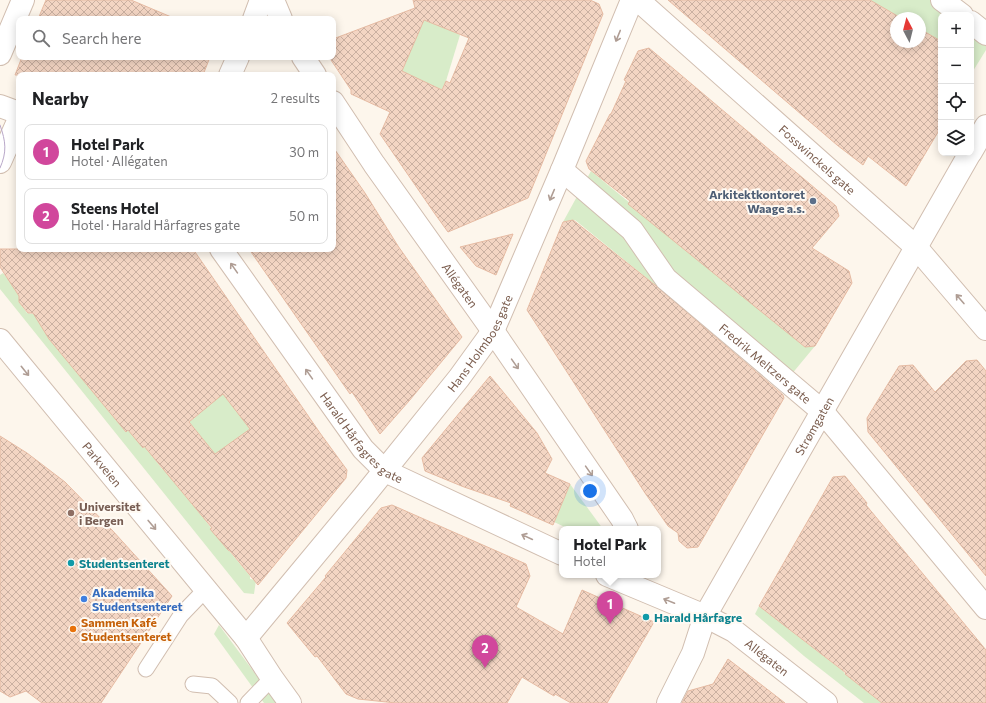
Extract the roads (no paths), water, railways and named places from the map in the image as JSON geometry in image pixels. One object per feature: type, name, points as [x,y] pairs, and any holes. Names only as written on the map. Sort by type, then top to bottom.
[{"type":"street","points":[[16,16],[23,0]]},
{"type":"street","points":[[255,16],[261,0]]},
{"type":"street","points":[[273,0],[280,16]]},
{"type":"street","name":"Hans Holmboes gate","points":[[246,638],[385,470],[459,378],[493,331],[562,170],[632,0]]},
{"type":"street","name":"Fosswinckels gate","points":[[638,0],[916,247],[986,328]]},
{"type":"street","points":[[942,0],[958,12]]},
{"type":"street","points":[[0,54],[16,16]]},
{"type":"street","points":[[974,24],[986,34]]},
{"type":"street","points":[[231,72],[237,60]]},
{"type":"street","points":[[305,60],[313,72]]},
{"type":"street","points":[[0,106],[16,112]]},
{"type":"street","name":"Allégaten","points":[[336,107],[374,164],[493,331],[626,526]]},
{"type":"street","points":[[0,162],[16,126]]},
{"type":"street","name":"Strømgaten","points":[[974,147],[986,126]]},
{"type":"street","name":"Strømgaten","points":[[668,703],[693,653],[705,616],[969,156]]},
{"type":"street","name":"Fredrik Meltzers gate","points":[[562,170],[632,230],[666,278],[822,411],[986,608]]},
{"type":"street","name":"Harald Hårfagres gate","points":[[223,252],[363,449],[385,470],[559,553]]},
{"type":"street","name":"Parkveien","points":[[0,340],[246,638],[290,703]]},
{"type":"street","points":[[628,580],[705,616]]},
{"type":"street","name":"Allégaten","points":[[705,616],[734,631],[826,703]]},
{"type":"lane","points":[[146,670],[181,615],[206,589]]},
{"type":"lane","points":[[248,703],[272,678]]},
{"type":"lane","points":[[193,684],[212,686],[230,703]]},
{"type":"tram line","points":[[0,125],[4,137],[5,147],[4,157],[0,168]]},
{"type":"place","name":"Arkitektkontoret Waage a.s.","points":[[813,201]]},
{"type":"place","name":"Universitet i Bergen","points":[[71,513]]},
{"type":"place","name":"Studentsenteret","points":[[71,563]]},
{"type":"place","name":"Akademika Studentsenteret","points":[[84,599]]},
{"type":"place","name":"Harald Hårfagre","points":[[646,617]]},
{"type":"place","name":"Hotel Park","points":[[610,624]]},
{"type":"place","name":"Sammen Kafé Studentsenteret","points":[[73,629]]},
{"type":"place","name":"Steens Hotel","points":[[485,668]]}]
